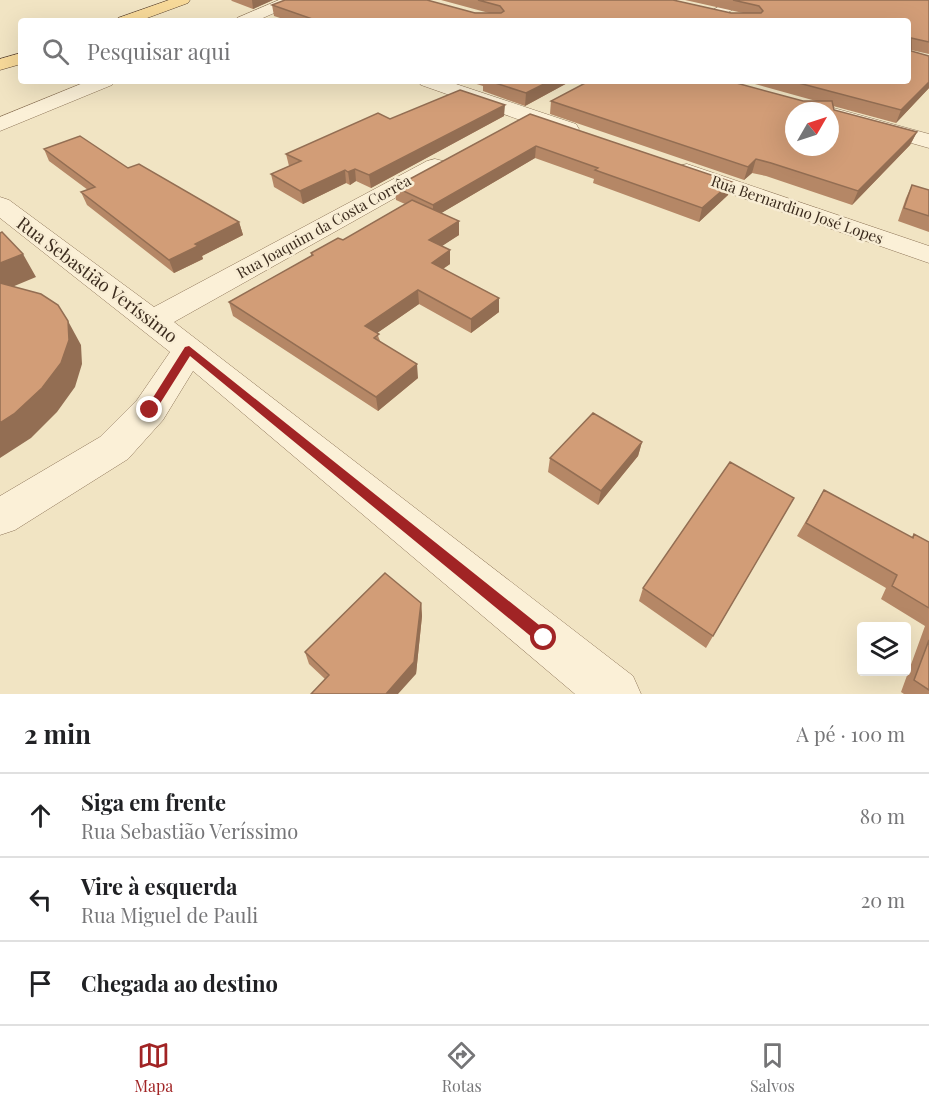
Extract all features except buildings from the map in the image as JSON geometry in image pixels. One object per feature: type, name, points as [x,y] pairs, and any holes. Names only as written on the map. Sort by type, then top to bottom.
[{"type":"main road","points":[[132,18],[183,0]]},
{"type":"main road","points":[[0,65],[18,59]]},
{"type":"street","points":[[252,18],[292,0]]},
{"type":"street","points":[[716,14],[741,0]]},
{"type":"street","points":[[699,15],[716,14],[739,18]]},
{"type":"street","points":[[0,125],[98,84]]},
{"type":"street","points":[[437,84],[594,139]]},
{"type":"street","points":[[496,132],[558,98]]},
{"type":"street","points":[[839,116],[929,141]]},
{"type":"street","name":"Rua Joaquim da Costa Corrêa","points":[[152,321],[454,155]]},
{"type":"street","name":"Rua Bernardino José Lopes","points":[[661,162],[929,255]]},
{"type":"street","name":"Rua Sebastião Veríssimo","points":[[0,205],[189,350],[615,694]]},
{"type":"street","points":[[0,517],[114,448],[150,410],[189,350]]},
{"type":"route","points":[[150,410],[189,350],[544,638]]}]
